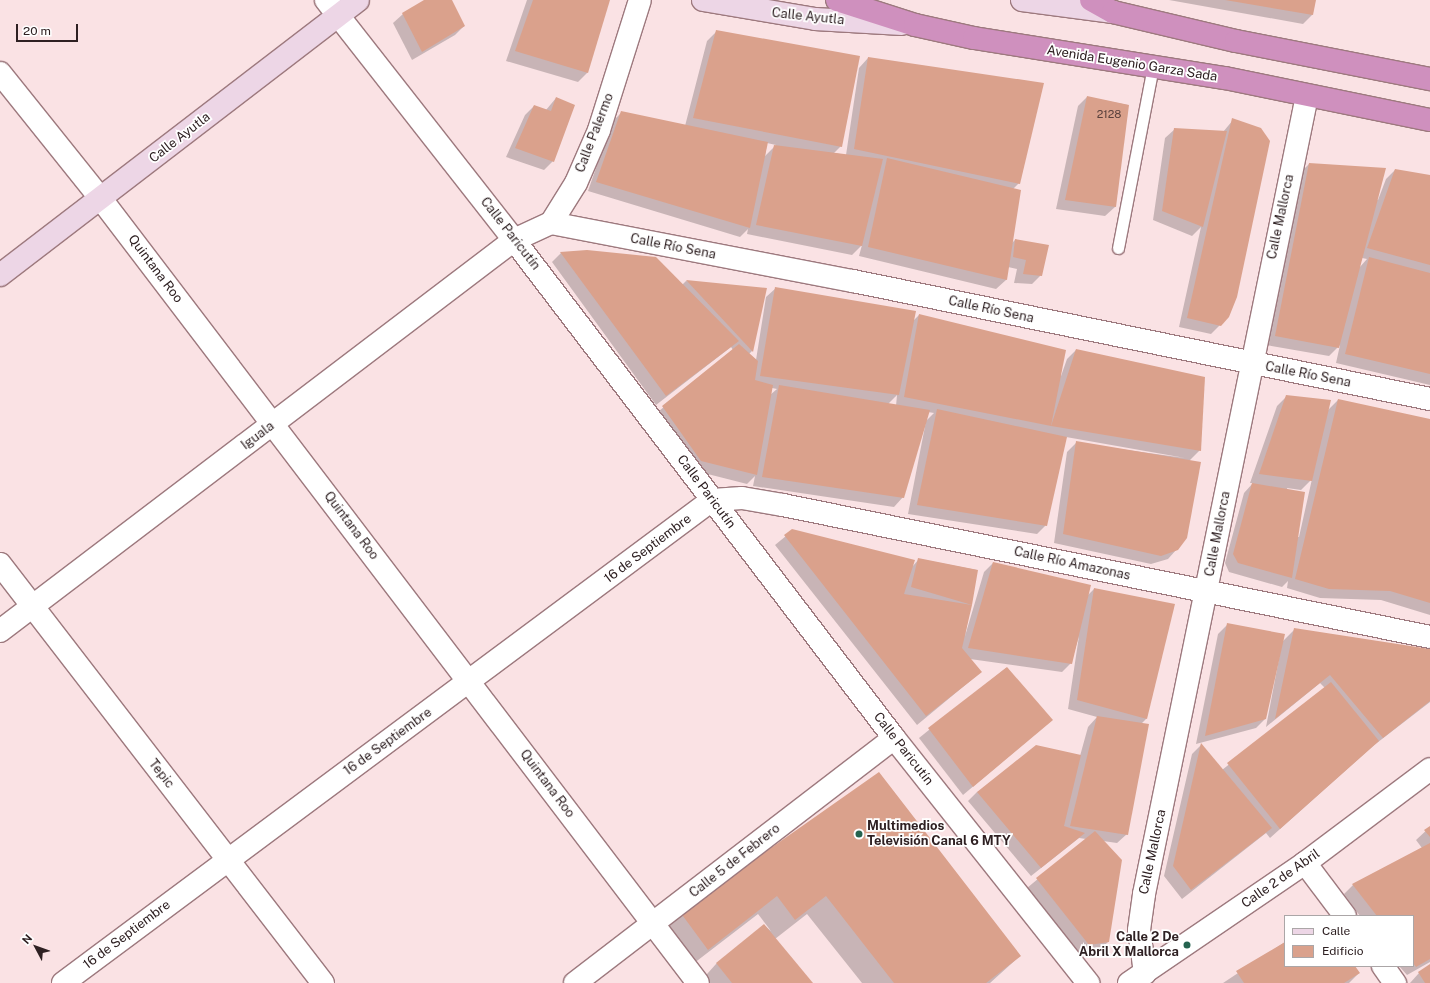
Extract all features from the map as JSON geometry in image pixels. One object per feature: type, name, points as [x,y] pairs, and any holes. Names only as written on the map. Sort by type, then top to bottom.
[{"type":"highway","name":"Avenida Eugenio Garza Sada","points":[[836,0],[915,25],[1040,50],[1225,78],[1430,120]]},
{"type":"highway","points":[[1091,0],[1113,12],[1236,41],[1430,79]]},
{"type":"main road","name":"Calle Ayutla","points":[[0,274],[101,199],[331,8],[358,0]]},
{"type":"main road","name":"Calle Ayutla","points":[[703,0],[815,19],[915,25]]},
{"type":"main road","points":[[1022,0],[1113,12]]},
{"type":"street","name":"Calle Palermo","points":[[551,223],[576,183],[599,130],[640,0]]},
{"type":"street","name":"Calle Paricutín","points":[[331,8],[514,240],[894,738],[1088,983]]},
{"type":"street","name":"Quintana Roo","points":[[0,73],[101,199],[274,424],[698,983]]},
{"type":"street","name":"Calle Mallorca","points":[[1140,980],[1140,913],[1307,96]]},
{"type":"street","points":[[514,240],[551,223]]},
{"type":"street","name":"Calle Río Sena","points":[[551,223],[853,281],[1251,364],[1430,399]]},
{"type":"street","name":"Iguala","points":[[0,630],[274,424],[514,240]]},
{"type":"street","name":"Calle Río Amazonas","points":[[712,500],[742,498],[783,505],[1430,637]]},
{"type":"street","name":"16 de Septiembre","points":[[63,983],[470,682],[712,500]]},
{"type":"street","name":"Tepic","points":[[0,564],[323,983]]},
{"type":"street","name":"Calle 5 de Febrero","points":[[575,983],[894,738]]},
{"type":"street","name":"Calle 2 de Abril","points":[[1140,980],[1305,863],[1430,769]]},
{"type":"street","points":[[1305,863],[1344,915]]},
{"type":"street","points":[[1384,967],[1396,983]]},
{"type":"lane","points":[[1118,248],[1153,66]]},
{"type":"building","points":[[424,0],[452,0],[465,26],[422,52],[402,13]]},
{"type":"building","points":[[533,0],[610,0],[588,73],[515,51]]},
{"type":"building","points":[[1225,0],[1316,0],[1313,15]]},
{"type":"building","points":[[716,30],[860,56],[842,147],[693,118]]},
{"type":"building","points":[[868,57],[1044,83],[1020,184],[854,149]]},
{"type":"building","points":[[1087,96],[1129,105],[1116,207],[1065,200]]},
{"type":"building","points":[[556,97],[575,105],[554,162],[515,148],[534,105],[551,111]]},
{"type":"building","points":[[621,111],[768,142],[750,228],[596,182]]},
{"type":"building","points":[[1232,118],[1261,128],[1270,141],[1237,297],[1229,317],[1221,326],[1187,318]]},
{"type":"building","points":[[1174,128],[1227,131],[1203,227],[1162,211]]},
{"type":"building","points":[[774,145],[883,159],[862,246],[756,225]]},
{"type":"building","points":[[887,158],[1021,190],[1007,280],[868,247]]},
{"type":"building","points":[[1309,163],[1386,168],[1339,348],[1275,336]]},
{"type":"building","points":[[1395,169],[1430,175],[1430,265],[1367,248]]},
{"type":"building","points":[[1015,239],[1049,245],[1042,276],[1023,274],[1026,260],[1013,257]]},
{"type":"building","points":[[587,250],[656,257],[739,341],[666,396],[560,252]]},
{"type":"building","points":[[1369,257],[1430,273],[1430,374],[1345,354]]},
{"type":"building","points":[[686,280],[767,288],[753,352]]},
{"type":"building","points":[[775,287],[916,311],[899,395],[760,376]]},
{"type":"building","points":[[919,314],[1066,350],[1051,426],[904,397]]},
{"type":"building","points":[[739,344],[758,361],[755,380],[773,385],[757,475],[701,461],[662,406]]},
{"type":"building","points":[[1076,349],[1205,377],[1201,451],[1051,426]]},
{"type":"building","points":[[779,385],[930,410],[904,498],[762,477]]},
{"type":"building","points":[[1286,395],[1331,400],[1312,481],[1259,474]]},
{"type":"building","points":[[1338,399],[1430,419],[1430,603],[1390,591],[1329,589],[1295,579]]},
{"type":"building","points":[[937,409],[1067,437],[1047,526],[917,505]]},
{"type":"building","points":[[1076,441],[1201,462],[1187,538],[1178,550],[1161,556],[1063,534]]},
{"type":"building","points":[[1252,483],[1305,492],[1292,578],[1238,563],[1233,554]]},
{"type":"building","points":[[792,529],[915,560],[904,594],[972,605],[962,648],[982,672],[926,716],[784,535]]},
{"type":"building","points":[[918,558],[978,570],[972,605],[911,587]]},
{"type":"building","points":[[993,562],[1091,585],[1072,664],[968,648]]},
{"type":"building","points":[[1094,588],[1175,604],[1147,719],[1077,700]]},
{"type":"building","points":[[1227,623],[1285,634],[1266,719],[1205,736]]},
{"type":"building","points":[[1294,628],[1430,649],[1430,701],[1383,738],[1330,675],[1275,719]]},
{"type":"building","points":[[1007,667],[1053,720],[973,787],[928,728]]},
{"type":"building","points":[[1331,682],[1379,741],[1280,829],[1227,763]]},
{"type":"building","points":[[1097,716],[1149,724],[1128,835],[1070,826]]},
{"type":"building","points":[[1201,743],[1272,828],[1191,890],[1173,866]]},
{"type":"building","points":[[1036,745],[1081,755],[1064,826],[1085,833],[1041,868],[977,792]]},
{"type":"building","name":"Multimedios Televisión Canal 6 MTY","points":[[879,772],[1021,956],[986,983],[894,983],[826,896],[795,920],[777,896],[708,950],[680,912]]},
{"type":"building","points":[[1430,826],[1430,837],[1424,830]]},
{"type":"building","points":[[1095,831],[1122,860],[1109,942],[1089,945],[1036,878]]},
{"type":"building","points":[[1430,843],[1430,959],[1416,967],[1414,964],[1414,915],[1376,915],[1352,884]]},
{"type":"building","points":[[764,924],[813,983],[732,983],[716,963]]},
{"type":"building","points":[[1284,943],[1284,967],[1356,967],[1360,973],[1344,983],[1244,983],[1236,971]]},
{"type":"building","points":[[1430,964],[1430,983],[1425,983],[1418,972]]},
{"type":"place","name":"Multimedios Televisión Canal 6 MTY","points":[[859,834]]},
{"type":"place","name":"Calle 2 De Abril X Mallorca","points":[[1187,945]]}]
